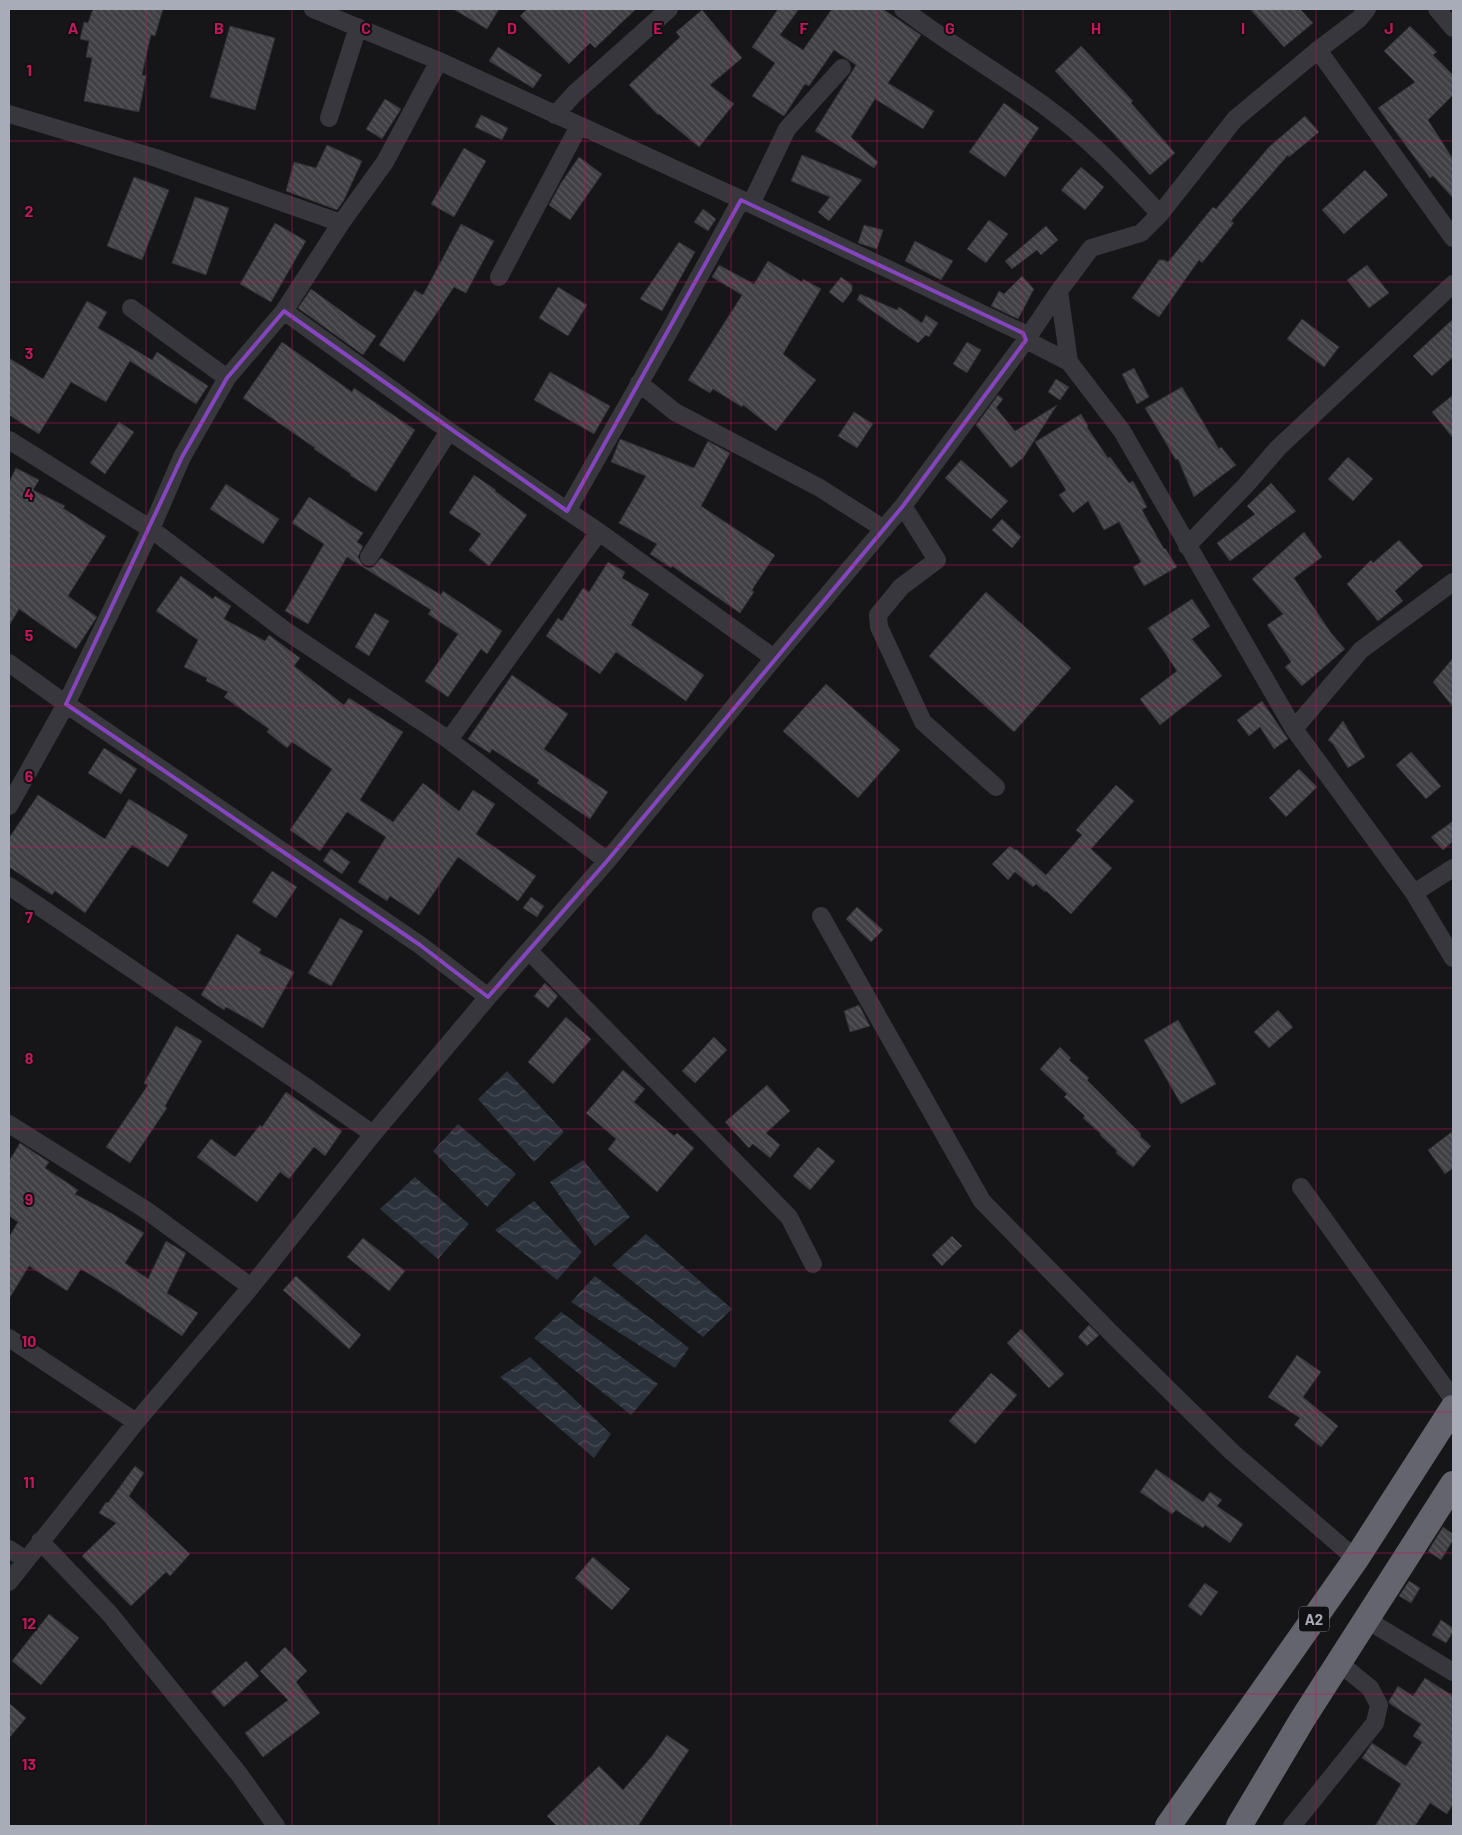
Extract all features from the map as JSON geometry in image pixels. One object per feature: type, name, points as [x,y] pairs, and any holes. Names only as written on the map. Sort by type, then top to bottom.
[{"type":"highway","name":"A2","points":[[1168,1826],[1356,1560],[1453,1408]]},
{"type":"highway","points":[[1246,1824],[1302,1720],[1453,1484]]},
{"type":"street","points":[[313,9],[439,62],[746,202],[1008,326],[1022,333],[1026,340],[1069,362],[1122,431],[1294,729],[1414,893],[1453,958]]},
{"type":"street","points":[[554,115],[575,93],[669,9]]},
{"type":"street","points":[[902,9],[1050,110],[1103,154],[1160,214]]},
{"type":"street","points":[[9,1582],[136,1422],[251,1287],[373,1134],[488,997],[607,861],[774,658],[884,529],[1026,340],[1059,291],[1092,248],[1141,233],[1160,214],[1235,119],[1318,50],[1359,19],[1367,9]]},
{"type":"street","points":[[1437,9],[1453,28]]},
{"type":"street","points":[[329,118],[358,27]]},
{"type":"street","points":[[1318,50],[1453,238]]},
{"type":"street","points":[[9,806],[66,704],[151,529],[182,457],[227,378],[284,311],[341,223],[385,162],[439,62]]},
{"type":"street","points":[[567,511],[787,129],[842,68]]},
{"type":"street","points":[[9,114],[156,158],[341,223]]},
{"type":"street","points":[[498,277],[578,126]]},
{"type":"street","points":[[1187,546],[1246,485],[1278,448],[1453,284]]},
{"type":"street","points":[[1059,291],[1069,362]]},
{"type":"street","points":[[131,308],[227,378]]},
{"type":"street","points":[[284,311],[449,430],[599,532],[774,658]]},
{"type":"street","points":[[639,383],[675,412],[820,488],[884,529]]},
{"type":"street","points":[[369,557],[449,430]]},
{"type":"street","points":[[9,440],[151,529],[283,629],[449,740],[607,861]]},
{"type":"street","points":[[902,506],[937,560],[901,587],[878,615],[879,627],[923,722],[996,787]]},
{"type":"street","points":[[449,740],[599,532]]},
{"type":"street","points":[[1294,729],[1361,650],[1453,582]]},
{"type":"street","points":[[9,663],[66,704],[412,939],[488,997]]},
{"type":"street","points":[[1414,893],[1453,868]]},
{"type":"street","points":[[9,886],[373,1134]]},
{"type":"street","points":[[821,916],[982,1201],[1111,1334],[1232,1452],[1356,1560]]},
{"type":"street","points":[[528,952],[789,1217],[813,1264]]},
{"type":"street","points":[[9,1124],[146,1210],[251,1287]]},
{"type":"street","points":[[1301,1187],[1453,1399]]},
{"type":"street","points":[[9,1338],[136,1422]]},
{"type":"street","points":[[40,1541],[110,1613],[239,1774],[276,1826]]},
{"type":"street","points":[[9,1549],[26,1560]]},
{"type":"street","points":[[1367,1620],[1453,1672]]},
{"type":"street","points":[[1292,1826],[1375,1723],[1379,1705],[1370,1688],[1338,1662]]},
{"type":"highlighted area","points":[[741,200],[1023,333],[1026,340],[903,506],[607,861],[488,997],[420,945],[66,704],[182,457],[227,378],[284,311],[567,511]]},
{"type":"water","points":[[507,1071],[564,1132],[534,1162],[478,1099]]},
{"type":"water","points":[[458,1124],[516,1174],[487,1207],[433,1151]]},
{"type":"water","points":[[583,1160],[630,1217],[595,1246],[550,1182]]},
{"type":"water","points":[[415,1177],[469,1224],[438,1259],[380,1209]]},
{"type":"water","points":[[534,1201],[582,1252],[557,1280],[495,1230]]},
{"type":"water","points":[[646,1234],[732,1309],[703,1337],[612,1265]]},
{"type":"water","points":[[595,1276],[689,1348],[675,1368],[571,1302]]},
{"type":"water","points":[[561,1312],[658,1384],[631,1415],[534,1338]]},
{"type":"water","points":[[530,1357],[611,1434],[594,1458],[500,1377]]},
{"type":"building","points":[[93,9],[163,9],[155,36],[151,35],[142,75],[146,76],[139,112],[84,101],[92,58],[86,57],[89,41],[80,39],[84,22],[88,23]]},
{"type":"building","points":[[453,9],[499,9],[487,29]]},
{"type":"building","points":[[527,9],[636,9],[595,48],[590,43],[569,64],[520,16]]},
{"type":"building","points":[[778,9],[799,9],[780,35],[803,50],[832,9],[883,9],[921,35],[888,83],[934,111],[923,129],[875,99],[851,137],[878,162],[874,168],[815,131],[856,65],[834,50],[809,86],[805,84],[784,116],[752,96],[775,63],[752,47]]},
{"type":"building","points":[[1250,9],[1300,9],[1313,23],[1284,47]]},
{"type":"building","points":[[702,10],[742,58],[710,85],[734,104],[699,147],[658,115],[629,85],[680,37],[676,32]]},
{"type":"building","points":[[230,26],[275,38],[255,110],[210,97]]},
{"type":"building","points":[[1410,26],[1437,52],[1433,55],[1453,75],[1453,95],[1428,120],[1453,159],[1453,198],[1433,176],[1430,178],[1378,108],[1415,82],[1384,51]]},
{"type":"building","points":[[1081,46],[1133,101],[1131,103],[1175,153],[1150,175],[1055,71]]},
{"type":"building","points":[[498,47],[542,75],[533,88],[489,61]]},
{"type":"building","points":[[385,99],[401,109],[382,139],[366,129]]},
{"type":"building","points":[[1004,103],[1039,128],[1005,177],[969,152]]},
{"type":"building","points":[[481,115],[508,128],[502,140],[475,127]]},
{"type":"building","points":[[1305,116],[1319,132],[1289,157],[1288,155],[1231,221],[1234,223],[1202,263],[1199,260],[1159,317],[1132,298],[1159,260],[1168,262],[1213,207],[1216,209],[1269,147]]},
{"type":"building","points":[[327,145],[362,161],[344,200],[337,210],[286,191],[294,162],[316,168]]},
{"type":"building","points":[[464,148],[486,161],[454,217],[431,204]]},
{"type":"building","points":[[802,155],[862,180],[829,221],[818,212],[830,197],[791,181]]},
{"type":"building","points":[[579,157],[602,174],[570,220],[549,205]]},
{"type":"building","points":[[1081,167],[1104,187],[1085,210],[1061,190]]},
{"type":"building","points":[[1365,170],[1388,195],[1344,234],[1322,210]]},
{"type":"building","points":[[134,177],[169,190],[142,260],[107,246]]},
{"type":"building","points":[[195,197],[229,208],[206,275],[172,263]]},
{"type":"building","points":[[703,209],[716,219],[708,231],[694,222]]},
{"type":"building","points":[[989,220],[1008,234],[986,263],[967,249]]},
{"type":"building","points":[[275,223],[306,241],[271,302],[240,284]]},
{"type":"building","points":[[461,224],[494,241],[466,293],[454,287],[404,362],[379,345],[415,290],[423,295]]},
{"type":"building","points":[[864,225],[883,230],[877,249],[858,243]]},
{"type":"building","points":[[1046,226],[1058,240],[1041,255],[1037,250],[1012,269],[1005,261]]},
{"type":"building","points":[[915,241],[953,261],[941,280],[905,261]]},
{"type":"building","points":[[679,242],[695,252],[662,311],[640,299]]},
{"type":"building","points":[[768,261],[802,282],[803,279],[821,289],[783,354],[816,380],[776,431],[743,405],[742,407],[713,389],[710,393],[688,380],[742,295],[712,277],[719,265],[754,284]]},
{"type":"building","points":[[1367,265],[1389,293],[1369,308],[1347,280]]},
{"type":"building","points":[[1022,276],[1034,289],[1018,319],[991,306],[999,291],[1004,294]]},
{"type":"building","points":[[841,277],[852,285],[852,291],[843,303],[829,292]]},
{"type":"building","points":[[558,287],[587,305],[568,336],[539,318]]},
{"type":"building","points":[[311,289],[376,336],[363,355],[298,308]]},
{"type":"building","points":[[860,294],[897,310],[899,307],[922,323],[926,315],[938,323],[929,337],[926,335],[918,343],[857,300]]},
{"type":"building","points":[[87,301],[107,312],[98,328],[152,360],[157,352],[208,386],[196,404],[130,361],[106,402],[71,382],[39,434],[9,415],[9,358],[43,379]]},
{"type":"building","points":[[1302,319],[1339,347],[1324,367],[1287,339]]},
{"type":"building","points":[[1453,319],[1453,357],[1432,376],[1413,356]]},
{"type":"building","points":[[282,342],[352,392],[354,388],[415,430],[376,492],[243,398]]},
{"type":"building","points":[[967,342],[981,350],[967,373],[953,364]]},
{"type":"building","points":[[1134,368],[1149,397],[1137,404],[1122,374]]},
{"type":"building","points":[[550,372],[610,406],[594,434],[534,400]]},
{"type":"building","points":[[1056,379],[1069,387],[1060,400],[1048,392]]},
{"type":"building","points":[[1182,387],[1219,449],[1221,447],[1236,465],[1194,497],[1178,459],[1176,460],[1145,408]]},
{"type":"building","points":[[998,395],[1003,399],[996,408],[1015,431],[1057,405],[1023,458],[1011,468],[976,425]]},
{"type":"building","points":[[1453,395],[1453,438],[1432,412]]},
{"type":"building","points":[[854,412],[873,424],[857,448],[838,436]]},
{"type":"building","points":[[1081,414],[1087,427],[1108,458],[1110,457],[1129,483],[1133,481],[1147,507],[1142,510],[1164,549],[1177,567],[1144,586],[1133,567],[1141,562],[1119,522],[1104,530],[1088,501],[1073,513],[1059,495],[1066,490],[1035,442]]},
{"type":"building","points":[[119,422],[134,432],[105,474],[90,463]]},
{"type":"building","points":[[620,439],[694,468],[708,441],[730,453],[701,506],[775,555],[752,590],[754,592],[740,613],[672,566],[671,568],[650,554],[657,544],[619,523],[646,476],[611,462]]},
{"type":"building","points":[[1348,457],[1373,479],[1353,501],[1328,479]]},
{"type":"building","points":[[961,460],[1008,501],[991,519],[945,478]]},
{"type":"building","points":[[16,468],[39,480],[33,490],[65,506],[63,508],[106,536],[68,596],[97,617],[76,649],[19,609],[9,626],[9,482]]},
{"type":"building","points":[[474,475],[527,515],[489,566],[469,550],[481,534],[449,513]]},
{"type":"building","points":[[1271,483],[1296,511],[1230,561],[1217,543],[1255,514],[1247,506]]},
{"type":"building","points":[[226,484],[279,519],[263,544],[210,509]]},
{"type":"building","points":[[309,497],[363,533],[357,542],[363,546],[358,557],[363,566],[373,567],[381,558],[441,595],[443,591],[502,631],[487,654],[481,649],[448,697],[425,681],[458,634],[428,614],[431,610],[347,557],[308,624],[285,611],[324,544],[292,523]]},
{"type":"building","points":[[1002,519],[1021,537],[1012,548],[992,530]]},
{"type":"building","points":[[1304,532],[1322,557],[1294,578],[1331,633],[1345,649],[1302,686],[1285,667],[1291,662],[1267,625],[1283,614],[1252,579]]},
{"type":"building","points":[[1399,540],[1423,566],[1395,591],[1403,601],[1378,621],[1347,584],[1371,560],[1373,563]]},
{"type":"building","points":[[608,562],[625,572],[622,578],[649,594],[631,625],[704,675],[686,701],[616,652],[600,674],[546,636],[558,618],[562,621],[583,588],[589,592]]},
{"type":"building","points":[[181,576],[213,599],[215,596],[231,606],[224,619],[265,641],[269,635],[300,658],[294,666],[344,705],[349,698],[403,732],[360,800],[393,822],[423,783],[459,811],[473,790],[495,804],[476,834],[536,876],[518,901],[458,857],[419,915],[390,896],[387,901],[358,882],[386,837],[347,812],[320,851],[290,830],[332,769],[292,742],[287,748],[267,732],[269,729],[224,697],[228,692],[206,681],[207,678],[184,667],[198,640],[156,611]]},
{"type":"building","points":[[986,592],[1071,668],[1014,732],[929,656]]},
{"type":"building","points":[[1192,599],[1210,626],[1192,639],[1222,676],[1160,725],[1140,699],[1177,671],[1148,628]]},
{"type":"building","points":[[375,613],[389,621],[369,656],[355,647]]},
{"type":"building","points":[[1453,658],[1453,707],[1433,682]]},
{"type":"building","points":[[512,675],[568,714],[544,749],[608,792],[590,819],[537,783],[539,780],[492,749],[490,753],[468,739]]},
{"type":"building","points":[[826,684],[900,750],[858,798],[783,731]]},
{"type":"building","points":[[1262,701],[1288,739],[1274,749],[1260,727],[1249,736],[1237,720]]},
{"type":"building","points":[[1343,721],[1365,757],[1348,768],[1333,744],[1328,740]]},
{"type":"building","points":[[104,748],[137,769],[121,794],[88,773]]},
{"type":"building","points":[[1411,752],[1441,786],[1426,799],[1396,765]]},
{"type":"building","points":[[1299,769],[1317,787],[1286,817],[1269,798]]},
{"type":"building","points":[[1116,785],[1134,801],[1091,849],[1112,868],[1071,914],[1036,884],[1033,887],[1015,872],[1008,880],[992,864],[1010,846],[1046,875],[1082,835],[1076,830]]},
{"type":"building","points":[[38,795],[105,839],[129,799],[188,835],[168,867],[132,845],[85,913],[55,891],[52,895],[9,867],[9,838]]},
{"type":"building","points":[[1453,821],[1453,841],[1443,850],[1431,837]]},
{"type":"building","points":[[331,849],[350,862],[342,874],[323,861]]},
{"type":"building","points":[[272,871],[297,887],[276,918],[252,902]]},
{"type":"building","points":[[531,897],[544,906],[537,917],[523,908]]},
{"type":"building","points":[[857,907],[883,930],[871,942],[846,919]]},
{"type":"building","points":[[340,918],[363,931],[331,986],[308,973]]},
{"type":"building","points":[[237,934],[261,949],[259,953],[294,972],[263,1028],[226,1007],[224,1010],[201,995]]},
{"type":"building","points":[[545,983],[558,996],[548,1008],[534,996]]},
{"type":"building","points":[[859,1005],[870,1026],[850,1032],[844,1011]]},
{"type":"building","points":[[1278,1010],[1293,1027],[1269,1048],[1254,1032]]},
{"type":"building","points":[[566,1017],[591,1039],[553,1084],[528,1062]]},
{"type":"building","points":[[1178,1020],[1216,1084],[1181,1104],[1144,1040]]},
{"type":"building","points":[[176,1026],[202,1041],[165,1106],[167,1108],[130,1163],[106,1147],[148,1085],[144,1083]]},
{"type":"building","points":[[714,1037],[727,1050],[695,1083],[682,1071]]},
{"type":"building","points":[[1060,1047],[1071,1058],[1069,1060],[1089,1078],[1087,1080],[1151,1146],[1133,1167],[1116,1153],[1117,1151],[1101,1134],[1083,1118],[1085,1116],[1064,1097],[1067,1094],[1040,1069]]},
{"type":"building","points":[[623,1070],[645,1089],[634,1102],[674,1136],[677,1133],[694,1148],[657,1192],[608,1149],[616,1139],[586,1113]]},
{"type":"building","points":[[767,1085],[790,1111],[766,1133],[780,1145],[770,1158],[753,1144],[749,1148],[725,1122]]},
{"type":"building","points":[[286,1092],[342,1131],[325,1156],[314,1147],[289,1179],[280,1172],[257,1202],[197,1157],[211,1139],[235,1157],[260,1125],[262,1127]]},
{"type":"building","points":[[1453,1131],[1453,1168],[1445,1174],[1428,1150]]},
{"type":"building","points":[[20,1143],[49,1162],[45,1168],[78,1190],[75,1194],[144,1233],[125,1263],[148,1279],[166,1241],[186,1253],[167,1293],[198,1313],[182,1336],[120,1293],[81,1269],[67,1291],[29,1266],[9,1299],[9,1237],[18,1222],[9,1216],[9,1161]]},
{"type":"building","points":[[818,1147],[835,1161],[810,1190],[793,1176]]},
{"type":"building","points":[[952,1236],[962,1246],[942,1266],[932,1255]]},
{"type":"building","points":[[363,1238],[405,1271],[389,1291],[347,1257]]},
{"type":"building","points":[[296,1276],[361,1335],[349,1349],[283,1290]]},
{"type":"building","points":[[1089,1325],[1099,1335],[1087,1346],[1078,1337]]},
{"type":"building","points":[[1021,1329],[1064,1374],[1049,1388],[1007,1343]]},
{"type":"building","points":[[1297,1355],[1321,1372],[1303,1397],[1338,1426],[1321,1447],[1294,1425],[1300,1418],[1268,1397]]},
{"type":"building","points":[[991,1373],[1017,1395],[975,1444],[949,1421]]},
{"type":"building","points":[[135,1466],[144,1473],[129,1496],[190,1554],[170,1576],[166,1572],[131,1606],[82,1556],[116,1523],[99,1513]]},
{"type":"building","points":[[1156,1469],[1203,1502],[1210,1492],[1222,1500],[1217,1506],[1243,1524],[1230,1543],[1205,1525],[1203,1528],[1176,1510],[1172,1514],[1140,1492]]},
{"type":"building","points":[[1443,1527],[1453,1534],[1453,1540],[1441,1560],[1428,1551]]},
{"type":"building","points":[[593,1557],[630,1589],[612,1610],[575,1578]]},
{"type":"building","points":[[1409,1581],[1420,1588],[1411,1603],[1399,1596]]},
{"type":"building","points":[[1205,1583],[1218,1592],[1201,1616],[1188,1606]]},
{"type":"building","points":[[49,1614],[79,1638],[41,1685],[12,1661]]},
{"type":"building","points":[[1441,1620],[1453,1628],[1453,1632],[1446,1643],[1432,1635]]},
{"type":"building","points":[[285,1647],[307,1671],[296,1682],[320,1713],[263,1757],[245,1733],[288,1700],[260,1671]]},
{"type":"building","points":[[246,1661],[259,1676],[224,1707],[211,1692]]},
{"type":"building","points":[[1425,1678],[1453,1696],[1453,1804],[1447,1814],[1430,1803],[1415,1826],[1375,1826],[1401,1784],[1362,1758],[1372,1743],[1406,1766],[1422,1742],[1413,1736],[1421,1724],[1389,1703],[1389,1701],[1398,1686],[1413,1696]]},
{"type":"building","points":[[9,1703],[26,1718],[9,1738]]},
{"type":"building","points":[[667,1735],[689,1750],[638,1826],[557,1826],[547,1816],[599,1766],[623,1790]]}]
